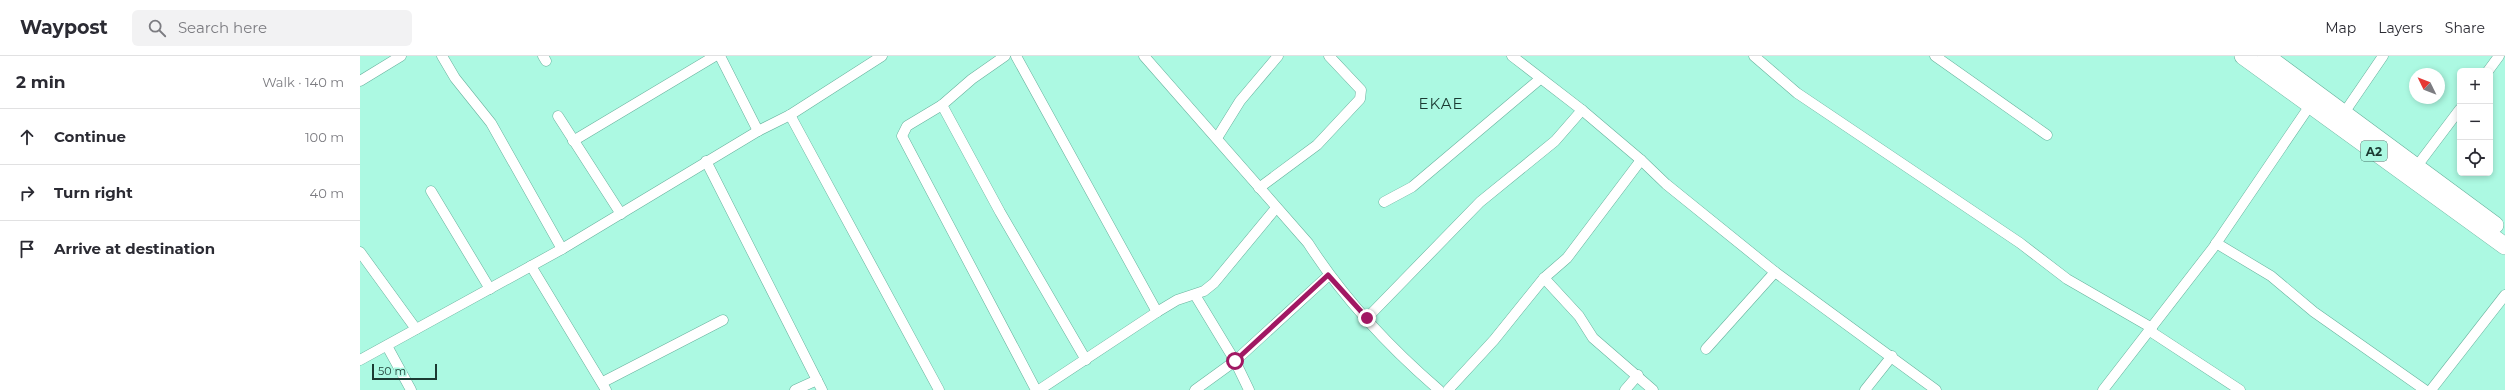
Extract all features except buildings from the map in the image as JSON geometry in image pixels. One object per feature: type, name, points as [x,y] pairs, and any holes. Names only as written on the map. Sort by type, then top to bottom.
[{"type":"highway","name":"A2","points":[[2243,56],[2314,100],[2344,114],[2417,166],[2505,233]]},
{"type":"highway","name":"A2","points":[[2266,56],[2314,100],[2505,246]]},
{"type":"street","points":[[360,81],[402,56]]},
{"type":"street","points":[[442,56],[455,78],[491,123],[562,249]]},
{"type":"street","points":[[573,141],[715,56]]},
{"type":"street","points":[[720,56],[758,130]]},
{"type":"street","points":[[360,360],[562,249],[758,130],[790,115],[882,56]]},
{"type":"street","points":[[1005,56],[972,79],[942,106],[907,126],[902,136],[1038,390],[1086,360],[1157,312],[1177,300],[1195,294],[1214,283],[1276,208]]},
{"type":"street","points":[[1016,56],[1157,312]]},
{"type":"street","points":[[1144,56],[1217,138],[1258,188],[1308,243],[1328,275],[1409,364],[1439,390]]},
{"type":"street","points":[[1258,188],[1317,145],[1360,99],[1362,94],[1361,90],[1329,56]]},
{"type":"street","points":[[1754,56],[1797,93],[2020,243],[2067,279],[2151,329],[2240,390]]},
{"type":"street","points":[[1935,56],[2047,135]]},
{"type":"street","points":[[2344,114],[2384,56]]},
{"type":"street","points":[[2490,68],[2499,56]]},
{"type":"street","points":[[1217,138],[1240,101],[1272,58]]},
{"type":"street","points":[[1518,58],[1540,79],[1582,110],[1641,160],[1666,184],[1775,272],[1892,356],[1936,390]]},
{"type":"street","points":[[1384,202],[1412,187],[1540,79]]},
{"type":"street","points":[[2103,390],[2216,242],[2314,100]]},
{"type":"street","points":[[942,106],[1000,212],[1086,360]]},
{"type":"street","points":[[1367,318],[1480,202],[1555,141],[1582,110]]},
{"type":"street","points":[[2417,166],[2457,112]]},
{"type":"street","points":[[790,115],[939,390]]},
{"type":"street","points":[[558,116],[621,214]]},
{"type":"street","points":[[1448,390],[1499,335],[1544,278],[1567,258],[1641,160]]},
{"type":"street","points":[[706,161],[822,390]]},
{"type":"street","points":[[431,191],[490,289]]},
{"type":"street","points":[[2216,242],[2271,276],[2314,312],[2425,390]]},
{"type":"street","points":[[360,252],[416,330]]},
{"type":"street","points":[[531,266],[605,386],[723,320]]},
{"type":"street","points":[[1706,349],[1775,272]]},
{"type":"street","points":[[1195,390],[1235,361],[1328,275]]},
{"type":"street","points":[[1544,278],[1579,316],[1594,338],[1638,375],[1653,390]]},
{"type":"street","points":[[1195,294],[1235,361],[1249,390]]},
{"type":"street","points":[[2431,390],[2505,295]]},
{"type":"street","points":[[387,346],[412,390]]},
{"type":"street","points":[[1865,390],[1892,356]]},
{"type":"street","points":[[1625,390],[1638,375]]},
{"type":"street","points":[[795,390],[817,380]]},
{"type":"district","name":"EKAE","points":[[1441,103]]},
{"type":"route","points":[[1235,361],[1328,275],[1367,318]]}]
